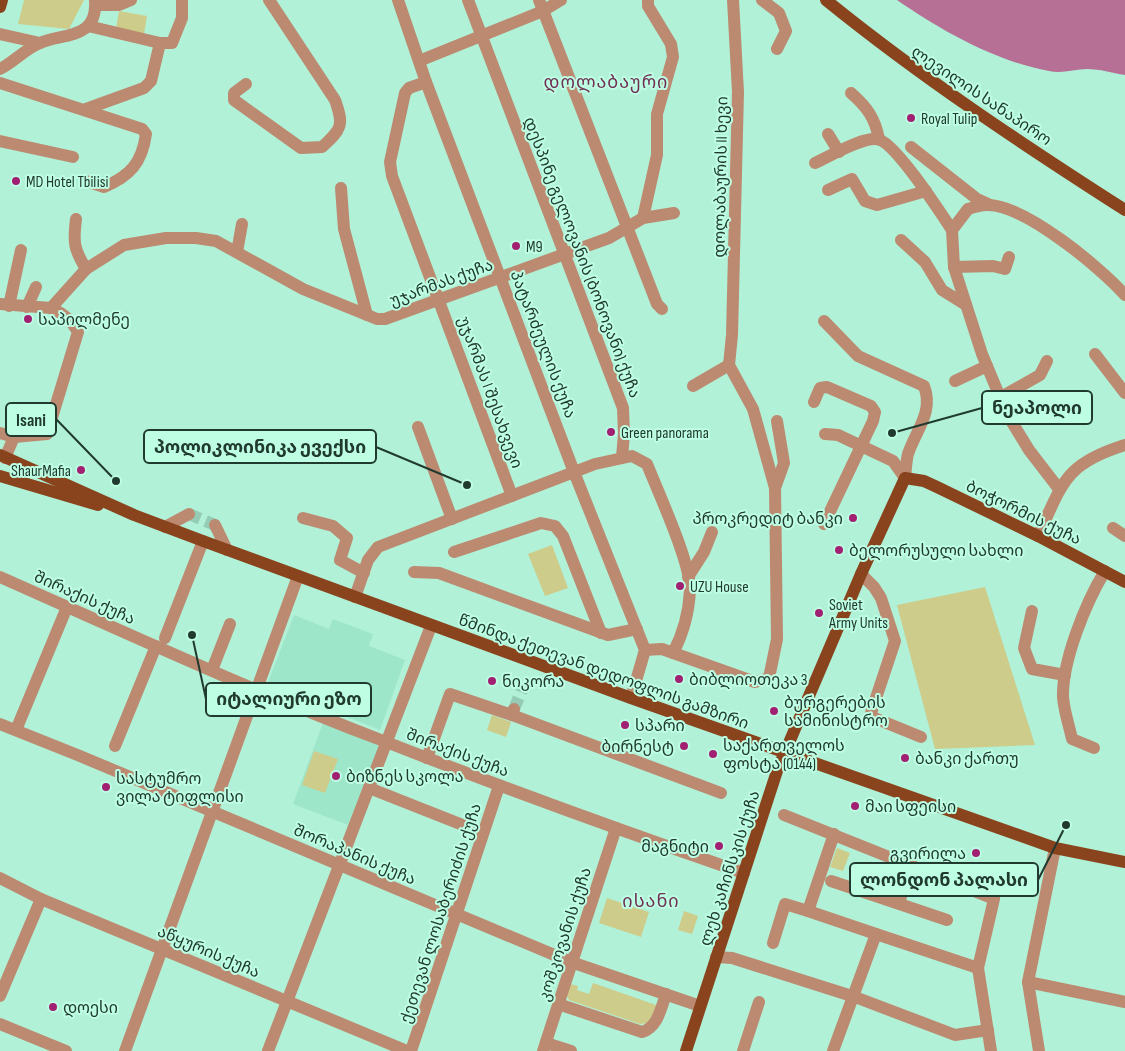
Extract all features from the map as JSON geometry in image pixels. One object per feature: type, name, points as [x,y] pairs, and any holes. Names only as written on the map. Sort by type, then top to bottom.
[{"type":"main road","points":[[0,7],[2,0]]},
{"type":"main road","name":"ლევილის სანაპირო","points":[[826,0],[893,54],[960,102],[1125,210]]},
{"type":"main road","points":[[1,480],[3,456]]},
{"type":"main road","name":"წმინდა ქეთევან დედოფლის გამზირი","points":[[3,456],[134,515],[431,626],[1055,848],[1125,862]]},
{"type":"main road","name":"ბოჭორმის ქუჩა","points":[[905,478],[924,481],[1038,536],[1125,582]]},
{"type":"main road","name":"ლეხ კაჩინსკის ქუჩა","points":[[686,1051],[786,752],[861,574],[905,478]]},
{"type":"main road","name":"წმინდა ქეთევან დედოფლის გამზირი","points":[[1,480],[134,515]]},
{"type":"street","points":[[0,69],[40,43],[75,35],[88,26],[95,3],[119,5],[131,0]]},
{"type":"street","points":[[88,26],[160,43],[172,43],[182,18],[182,0]]},
{"type":"street","points":[[246,84],[234,93],[234,100],[301,148],[322,147],[338,132],[342,119],[335,100],[269,0]]},
{"type":"street","name":"პატარძეულის ქუჩა","points":[[398,0],[426,82],[502,277],[574,472],[645,650]]},
{"type":"street","name":"დესპინე გელოვანის (ბონოვანი) ქუჩა","points":[[468,0],[623,408],[624,434],[622,457]]},
{"type":"street","points":[[419,61],[482,36],[541,6],[561,0]]},
{"type":"street","points":[[643,218],[658,155],[657,114],[673,57],[671,44],[648,6],[648,0]]},
{"type":"street","name":"დოლაბაურის II ხევი","points":[[730,360],[738,92],[733,0]]},
{"type":"street","points":[[762,0],[779,13],[786,31],[777,49]]},
{"type":"street","points":[[541,6],[627,229],[657,304],[662,309]]},
{"type":"street","points":[[0,34],[40,43]]},
{"type":"street","points":[[86,109],[144,88],[151,81],[160,43]]},
{"type":"street","name":"უჯარმას I შესახვევი","points":[[426,82],[410,88],[406,93],[390,162],[392,176],[512,496]]},
{"type":"street","points":[[0,83],[86,109],[142,129],[146,134],[137,164],[122,180],[104,187],[86,181]]},
{"type":"street","points":[[850,93],[867,107],[876,123],[879,139],[890,148],[926,191],[952,230],[954,266],[987,366],[1007,414],[1029,450],[1059,489]]},
{"type":"street","points":[[828,134],[839,152]]},
{"type":"street","points":[[816,163],[865,140],[879,139]]},
{"type":"street","points":[[0,141],[73,157]]},
{"type":"street","points":[[911,147],[976,199],[1020,214],[1079,251],[1125,295]]},
{"type":"street","points":[[828,190],[852,180],[865,201],[877,205],[926,191]]},
{"type":"street","points":[[341,188],[344,229],[367,315]]},
{"type":"street","points":[[952,230],[968,209],[988,204]]},
{"type":"street","name":"უჯარმას ქუჩა","points":[[51,308],[86,269],[124,245],[166,238],[196,238],[216,242],[237,252],[303,289],[367,315],[385,319],[609,238],[643,218],[674,213]]},
{"type":"street","points":[[76,219],[73,242],[76,253],[86,269]]},
{"type":"street","points":[[237,252],[242,224]]},
{"type":"street","points":[[901,240],[926,262],[942,290],[966,305]]},
{"type":"street","points":[[0,433],[14,437],[47,434],[78,332],[73,322],[63,313],[51,308],[4,305],[21,250]]},
{"type":"street","points":[[954,266],[993,266],[1005,269],[1009,257]]},
{"type":"street","points":[[27,307],[36,287]]},
{"type":"street","points":[[824,321],[858,356],[924,386],[928,397],[927,412],[908,455],[905,478]]},
{"type":"street","points":[[1095,354],[1125,393]]},
{"type":"street","points":[[630,698],[645,650],[662,649],[755,682],[769,678],[777,639],[776,488],[753,409],[730,360],[693,386]]},
{"type":"street","points":[[1000,397],[1040,375],[1046,361]]},
{"type":"street","points":[[955,380],[987,366]]},
{"type":"street","points":[[814,402],[820,388],[827,386],[871,406],[875,412],[873,421],[824,524]]},
{"type":"street","points":[[776,488],[784,462],[777,421]]},
{"type":"street","points":[[418,427],[452,519]]},
{"type":"street","points":[[825,434],[838,435],[893,461],[905,478]]},
{"type":"street","points":[[3,456],[14,437]]},
{"type":"street","points":[[1038,536],[1059,489],[1068,476],[1097,454],[1125,445]]},
{"type":"street","points":[[355,597],[368,560],[378,547],[574,472],[622,457],[632,456],[647,464],[686,565],[690,589],[680,639],[673,653]]},
{"type":"street","points":[[165,527],[189,514]]},
{"type":"street","points":[[303,518],[333,526],[347,538],[340,560],[364,573]]},
{"type":"street","points":[[454,552],[541,523],[555,526],[563,536],[601,633]]},
{"type":"street","points":[[215,525],[227,550]]},
{"type":"street","points":[[1112,528],[1125,536]]},
{"type":"street","points":[[688,577],[704,552],[712,532]]},
{"type":"street","points":[[114,746],[203,541]]},
{"type":"street","points":[[1094,748],[1072,739],[1063,698],[1065,674],[1084,611],[1105,571]]},
{"type":"street","points":[[414,572],[439,573],[601,633],[614,635],[636,629]]},
{"type":"street","points":[[861,574],[874,587],[881,598],[895,641],[872,717],[921,737]]},
{"type":"street","points":[[125,1051],[298,576]]},
{"type":"street","name":"შირაქის ქუჩა","points":[[0,577],[67,607],[160,642],[212,670],[257,690],[426,758],[499,786],[744,873]]},
{"type":"street","points":[[16,730],[67,607]]},
{"type":"street","points":[[1032,610],[1024,648],[1032,669],[1065,674]]},
{"type":"street","points":[[212,670],[230,624]]},
{"type":"street","points":[[268,1051],[431,626]]},
{"type":"street","points":[[426,758],[450,694],[513,712],[721,793]]},
{"type":"street","name":"შორაპანის ქუჩა","points":[[0,724],[571,962],[700,1006]]},
{"type":"street","name":"ქეთევან ლოსაბერიძის ქუჩა","points":[[411,1051],[499,786]]},
{"type":"street","points":[[369,788],[483,833]]},
{"type":"street","points":[[784,815],[994,899],[978,968],[991,1051]]},
{"type":"street","name":"კოშკოვანის ქუჩა","points":[[545,1047],[616,828]]},
{"type":"street","points":[[808,911],[834,834]]},
{"type":"street","points":[[1039,1051],[1028,982],[1055,848]]},
{"type":"street","points":[[899,902],[912,866]]},
{"type":"street","name":"აწყურის ქუჩა","points":[[0,878],[41,899],[407,1051]]},
{"type":"street","points":[[831,881],[899,902],[947,920]]},
{"type":"street","points":[[0,996],[41,899]]},
{"type":"street","points":[[773,943],[785,904],[978,968]]},
{"type":"street","points":[[833,1051],[855,997],[876,934]]},
{"type":"street","points":[[716,957],[732,958],[855,997],[956,1035],[988,1030]]},
{"type":"street","points":[[1028,982],[1125,1002]]},
{"type":"street","points":[[558,1004],[642,1032],[650,1030],[655,1024],[666,994]]},
{"type":"street","points":[[743,1051],[759,1002]]},
{"type":"street","points":[[0,1024],[66,1051]]},
{"type":"street","points":[[545,1047],[571,1051]]},
{"type":"shaded area","points":[[24,0],[84,0],[69,29],[18,24]]},
{"type":"shaded area","points":[[897,0],[1125,0],[1125,75],[1092,69],[1054,72],[1009,60],[970,43],[932,23]]},
{"type":"shaded area","points":[[119,11],[147,16],[144,34],[116,29]]},
{"type":"shaded area","points":[[552,545],[568,588],[545,596],[528,554]]},
{"type":"shaded area","points":[[985,587],[1035,745],[935,749],[897,605]]},
{"type":"shaded area","points":[[294,615],[329,629],[333,619],[373,634],[369,646],[405,660],[380,730],[267,685]]},
{"type":"shaded area","points":[[492,715],[511,722],[506,737],[487,730]]},
{"type":"shaded area","name":"ბიზნეს სკოლა","points":[[324,720],[376,740],[379,749],[348,825],[293,804]]},
{"type":"shaded area","points":[[314,751],[338,759],[325,793],[302,785]]},
{"type":"shaded area","points":[[837,848],[850,853],[843,871],[830,867]]},
{"type":"shaded area","points":[[607,898],[649,912],[641,937],[599,923]]},
{"type":"shaded area","points":[[684,911],[698,916],[692,934],[678,930]]},
{"type":"shaded area","points":[[593,983],[659,1006],[647,1023],[640,1024],[569,1000],[567,996],[570,984],[578,986],[577,990],[589,994]]},
{"type":"tunnel","points":[[189,514],[215,525]]},
{"type":"tunnel","points":[[514,709],[524,685]]},
{"type":"place","name":"Royal Tulip","points":[[911,118]]},
{"type":"place","name":"MD Hotel Tbilisi","points":[[16,181]]},
{"type":"place","name":"M9","points":[[516,246]]},
{"type":"place","name":"საპილმენე","points":[[28,319]]},
{"type":"place","name":"Green panorama","points":[[611,432]]},
{"type":"place","name":"ნეაპოლი","points":[[892,433]]},
{"type":"place","name":"ShaurMafia","points":[[81,470]]},
{"type":"place","name":"Isani","points":[[116,481]]},
{"type":"place","name":"პოლიკლინიკა ევექსი","points":[[467,485]]},
{"type":"place","name":"პროკრედიტ ბანკი","points":[[853,518]]},
{"type":"place","name":"ბელორუსული სახლი","points":[[839,550]]},
{"type":"place","name":"UZU House","points":[[680,586]]},
{"type":"place","name":"Soviet Army Units","points":[[819,613]]},
{"type":"place","name":"იტალიური ეზო","points":[[192,635]]},
{"type":"place","name":"ბიბლიოთეკა 3","points":[[679,679]]},
{"type":"place","name":"ნიკორა","points":[[492,681]]},
{"type":"place","name":"ბურგერების სამინისტრო","points":[[774,711]]},
{"type":"place","name":"სპარი","points":[[625,725]]},
{"type":"place","name":"ბირნესტ","points":[[684,746]]},
{"type":"place","name":"საქართველოს ფოსტა (0144)","points":[[713,754]]},
{"type":"place","name":"ბანკი ქართუ","points":[[905,758]]},
{"type":"place","name":"ბიზნეს სკოლა","points":[[336,776]]},
{"type":"place","name":"სასტუმრო ვილა ტიფლისი","points":[[106,787]]},
{"type":"place","name":"მაი სფეისი","points":[[855,806]]},
{"type":"place","name":"ლონდონ პალასი","points":[[1066,825]]},
{"type":"place","name":"მაგნიტი","points":[[719,846]]},
{"type":"place","name":"გვირილა","points":[[976,853]]},
{"type":"place","name":"დოესი","points":[[53,1007]]},
{"type":"district","name":"დოლაბაური","points":[[606,82]]},
{"type":"district","name":"ისანი","points":[[651,901]]}]
